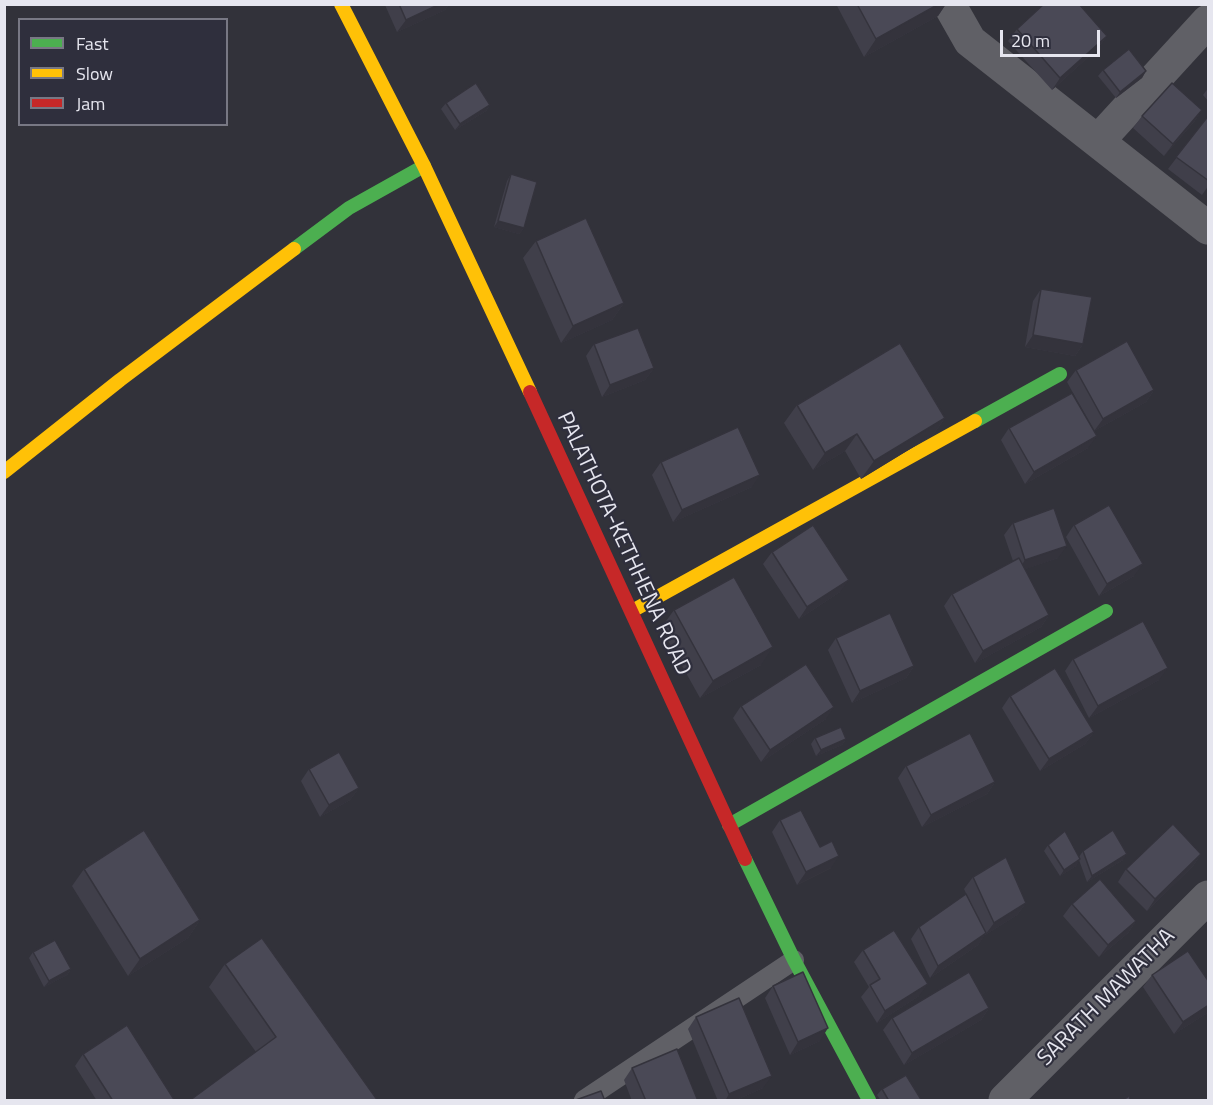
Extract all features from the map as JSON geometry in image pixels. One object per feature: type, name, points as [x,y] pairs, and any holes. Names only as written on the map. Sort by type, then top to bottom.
[{"type":"street","name":"PALATHOTA-KETHHENA ROAD","points":[[341,4],[424,166],[632,611],[729,825],[794,960],[869,1101]]},
{"type":"street","points":[[949,4],[970,41],[1209,228]]},
{"type":"street","points":[[1098,141],[1209,21]]},
{"type":"street","points":[[4,471],[120,380],[349,208],[424,166]]},
{"type":"street","points":[[632,611],[1060,374]]},
{"type":"street","points":[[729,825],[1106,611]]},
{"type":"street","name":"SARATH MAWATHA","points":[[1005,1101],[1209,897]]},
{"type":"lane","points":[[584,1101],[794,960]]},
{"type":"building","points":[[399,4],[440,4],[406,20]]},
{"type":"building","points":[[857,4],[939,4],[876,39]]},
{"type":"building","points":[[1044,4],[1079,4],[1107,36],[1060,78],[1017,29]]},
{"type":"building","points":[[1129,49],[1146,71],[1120,92],[1103,70]]},
{"type":"building","points":[[476,83],[490,105],[460,124],[446,103]]},
{"type":"building","points":[[1172,83],[1202,110],[1173,144],[1142,116]]},
{"type":"building","points":[[1209,115],[1209,181],[1176,157]]},
{"type":"building","points":[[511,174],[537,182],[524,228],[498,221]]},
{"type":"building","points":[[586,218],[624,303],[573,326],[536,241]]},
{"type":"building","points":[[1041,289],[1092,297],[1083,344],[1033,335]]},
{"type":"building","points":[[638,328],[654,368],[610,385],[594,344]]},
{"type":"building","points":[[1127,341],[1154,390],[1103,419],[1076,370]]},
{"type":"building","points":[[900,343],[945,418],[874,461],[857,434],[825,453],[797,405]]},
{"type":"building","points":[[1072,393],[1097,436],[1034,472],[1009,428]]},
{"type":"building","points":[[738,427],[760,475],[682,510],[661,462]]},
{"type":"building","points":[[1109,505],[1143,564],[1107,584],[1074,525]]},
{"type":"building","points":[[1054,508],[1067,546],[1025,560],[1013,523]]},
{"type":"building","points":[[813,525],[849,580],[807,607],[772,552]]},
{"type":"building","points":[[1019,558],[1049,615],[983,651],[952,594]]},
{"type":"building","points":[[734,577],[773,647],[713,681],[674,610]]},
{"type":"building","points":[[890,613],[914,666],[860,691],[836,638]]},
{"type":"building","points":[[1143,621],[1168,668],[1098,706],[1073,659]]},
{"type":"building","points":[[806,664],[834,707],[770,750],[741,706]]},
{"type":"building","points":[[1055,668],[1094,732],[1049,759],[1010,696]]},
{"type":"building","points":[[841,727],[846,739],[821,750],[815,738]]},
{"type":"building","points":[[970,733],[995,782],[931,815],[906,766]]},
{"type":"building","points":[[339,752],[359,788],[329,805],[309,769]]},
{"type":"building","points":[[801,810],[820,847],[832,841],[839,856],[806,872],[780,820]]},
{"type":"building","points":[[1173,824],[1201,854],[1155,899],[1126,869]]},
{"type":"building","points":[[144,830],[200,920],[140,959],[84,869]]},
{"type":"building","points":[[1113,830],[1127,854],[1092,876],[1083,851]]},
{"type":"building","points":[[1065,831],[1080,859],[1064,870],[1048,845]]},
{"type":"building","points":[[1006,857],[1026,903],[994,923],[973,877]]},
{"type":"building","points":[[1100,879],[1136,921],[1108,945],[1072,904]]},
{"type":"building","points":[[966,894],[986,933],[938,966],[919,927]]},
{"type":"building","points":[[894,930],[928,984],[885,1011],[870,985],[880,979],[863,950]]},
{"type":"building","points":[[262,938],[378,1101],[189,1101],[276,1037],[225,964]]},
{"type":"building","points":[[55,940],[71,969],[49,981],[33,952]]},
{"type":"building","points":[[1188,951],[1209,982],[1209,1005],[1183,1022],[1152,975]]},
{"type":"building","points":[[803,972],[828,1028],[798,1042],[773,986]]},
{"type":"building","points":[[969,972],[989,1008],[912,1053],[892,1018]]},
{"type":"building","points":[[739,998],[772,1076],[729,1094],[696,1017]]},
{"type":"building","points":[[127,1025],[175,1101],[113,1101],[83,1054]]},
{"type":"building","points":[[677,1049],[698,1101],[646,1101],[632,1068]]},
{"type":"building","points":[[906,1075],[922,1101],[889,1101],[882,1089]]},
{"type":"building","points":[[601,1091],[605,1101],[573,1101]]},
{"type":"traffic: fast","points":[[294,249],[349,208],[424,166]]},
{"type":"traffic: fast","points":[[975,421],[1060,374]]},
{"type":"traffic: fast","points":[[729,825],[1106,611]]},
{"type":"traffic: fast","points":[[745,859],[794,960],[869,1100]]},
{"type":"traffic: slow","points":[[341,4],[424,166],[530,392]]},
{"type":"traffic: slow","points":[[4,472],[120,380],[294,249]]},
{"type":"traffic: slow","points":[[632,611],[975,421]]},
{"type":"traffic: jam","points":[[530,392],[745,859]]}]
